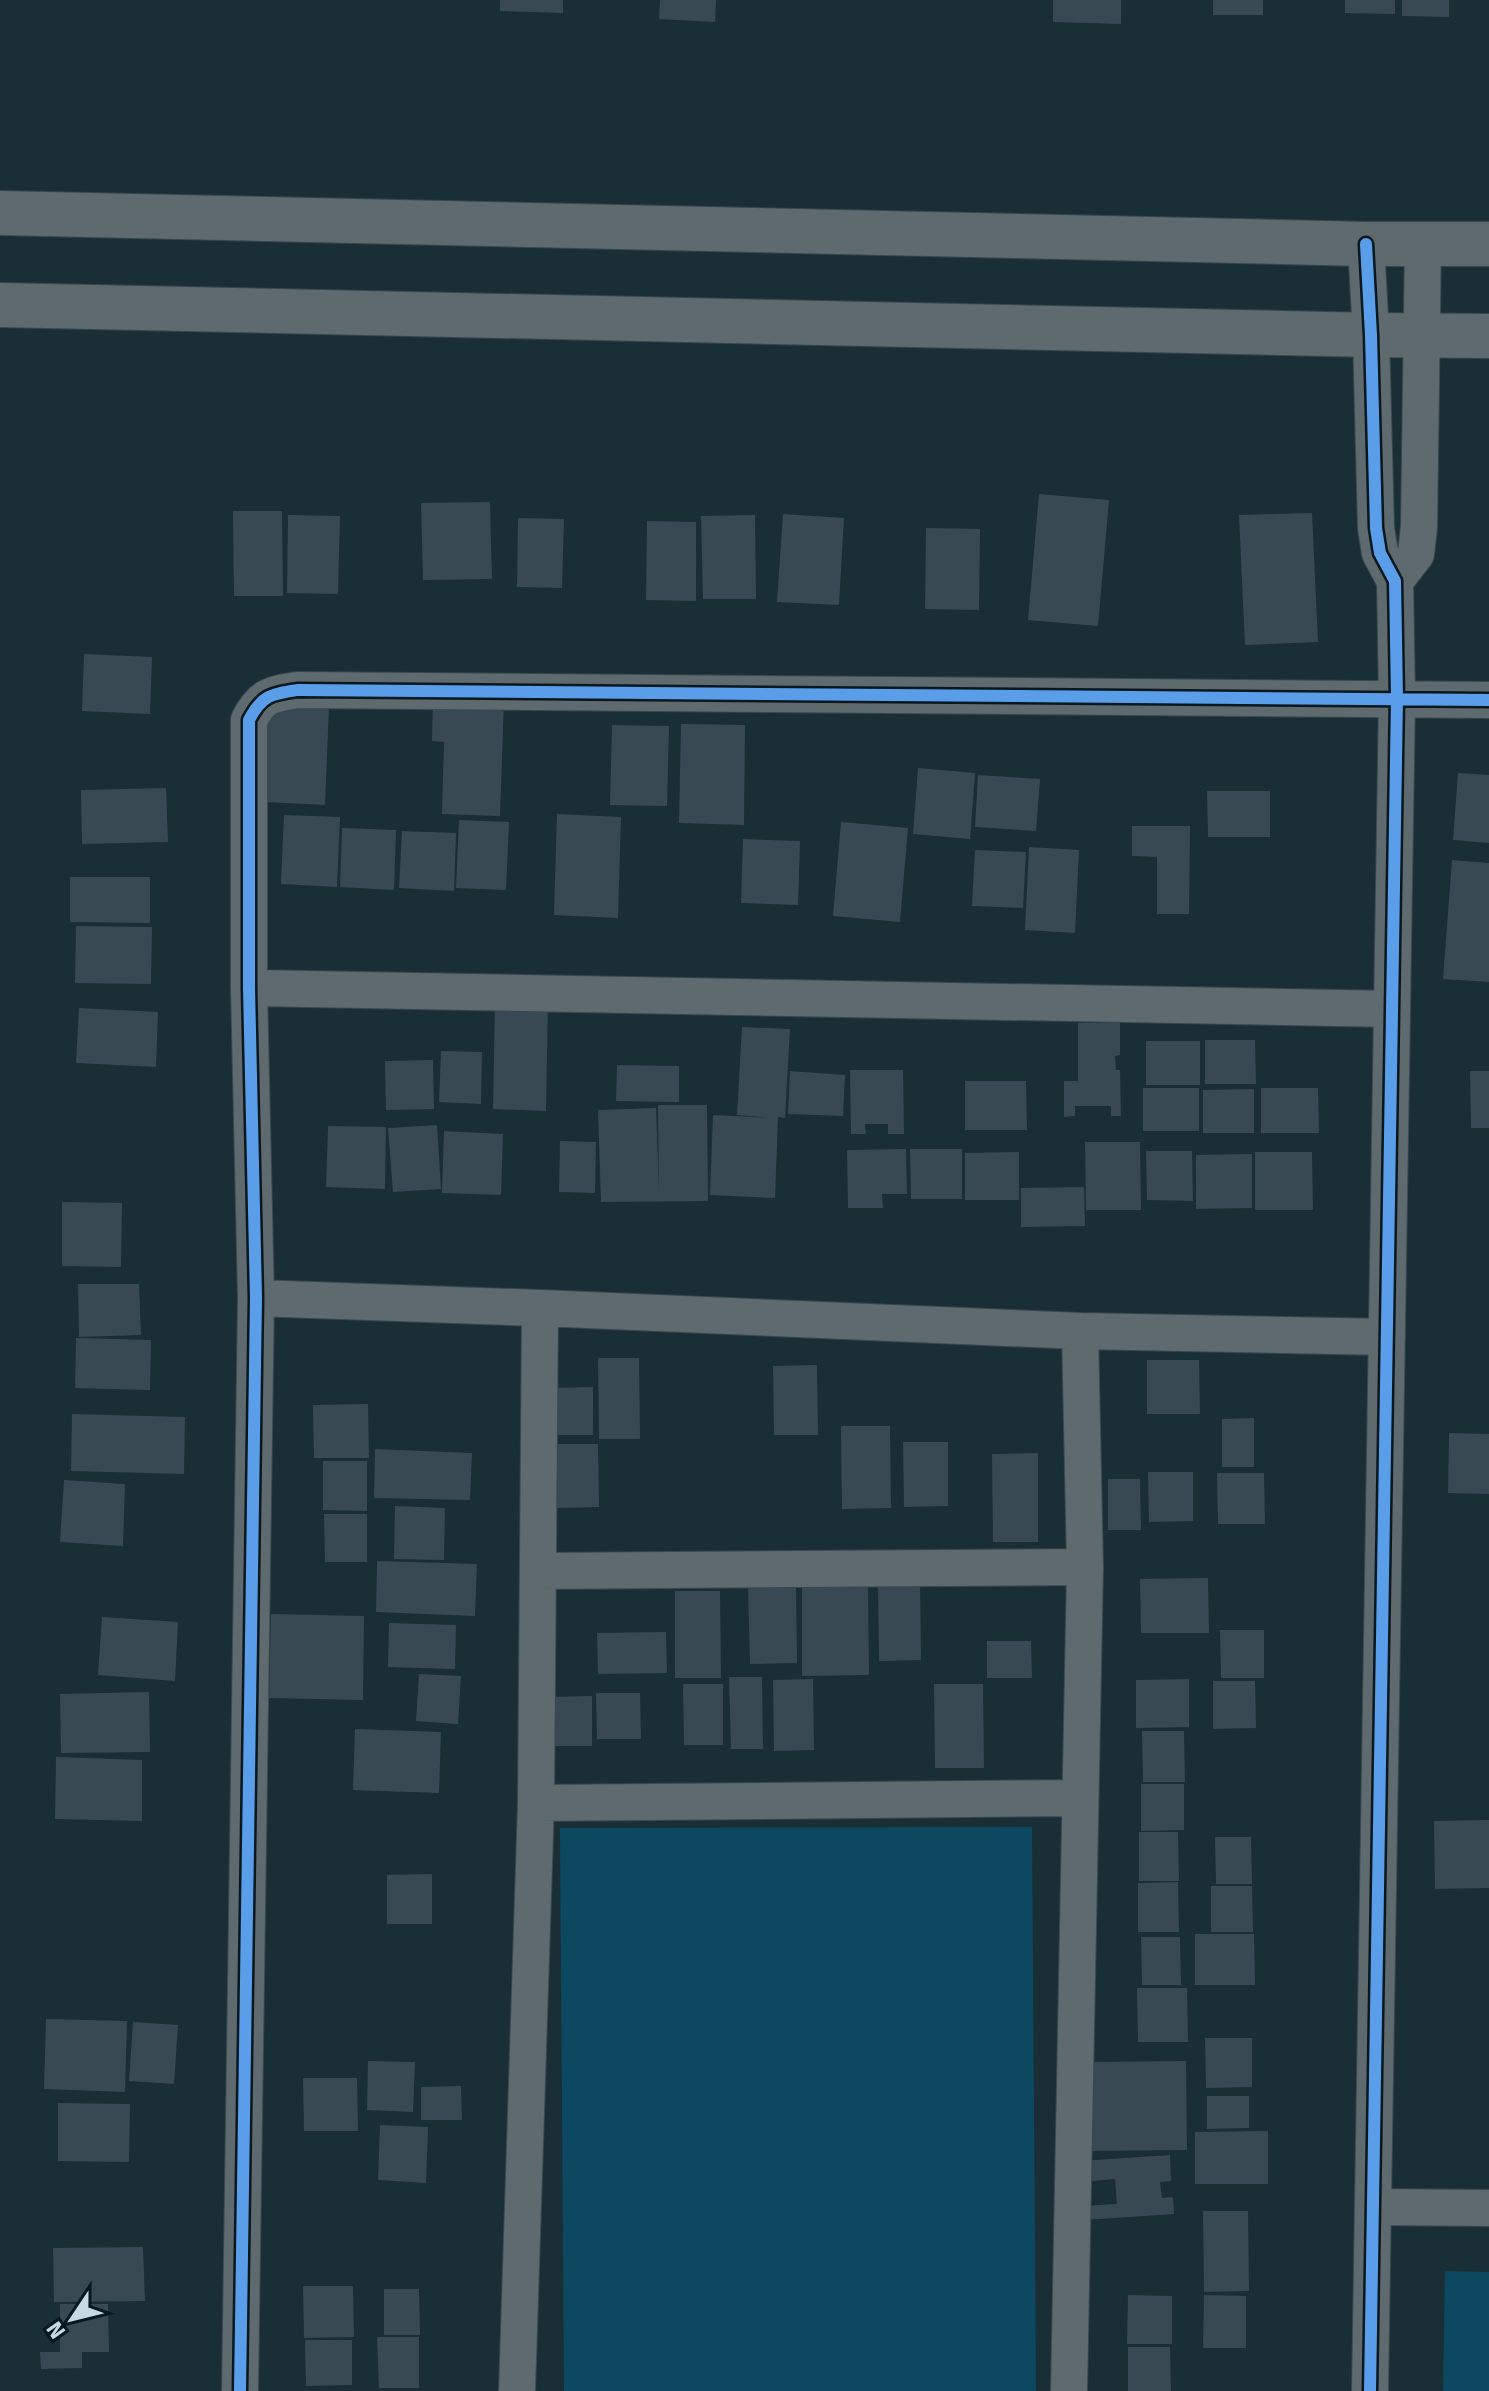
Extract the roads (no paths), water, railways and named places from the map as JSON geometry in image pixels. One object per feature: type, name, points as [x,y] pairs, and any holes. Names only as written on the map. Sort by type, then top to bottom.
[{"type":"street","points":[[0,213],[1366,244],[1489,244]]},
{"type":"street","points":[[1395,581],[1416,554],[1419,527],[1423,242]]},
{"type":"street","points":[[1366,244],[1376,528],[1380,553],[1395,581],[1397,698],[1370,2391]]},
{"type":"street","points":[[0,305],[1489,336]]},
{"type":"street","points":[[240,2391],[256,1298],[249,988],[249,720],[257,705],[272,694],[298,690],[1489,700]]},
{"type":"street","points":[[249,988],[1392,1009]]},
{"type":"street","points":[[256,1298],[1080,1331],[1387,1337]]},
{"type":"street","points":[[517,2391],[536,1803],[540,1308]]},
{"type":"street","points":[[1069,2391],[1085,1567],[1080,1331]]},
{"type":"street","points":[[539,1571],[1085,1567]]},
{"type":"street","points":[[536,1803],[1080,1798]]},
{"type":"street","points":[[1373,2207],[1489,2208]]}]
